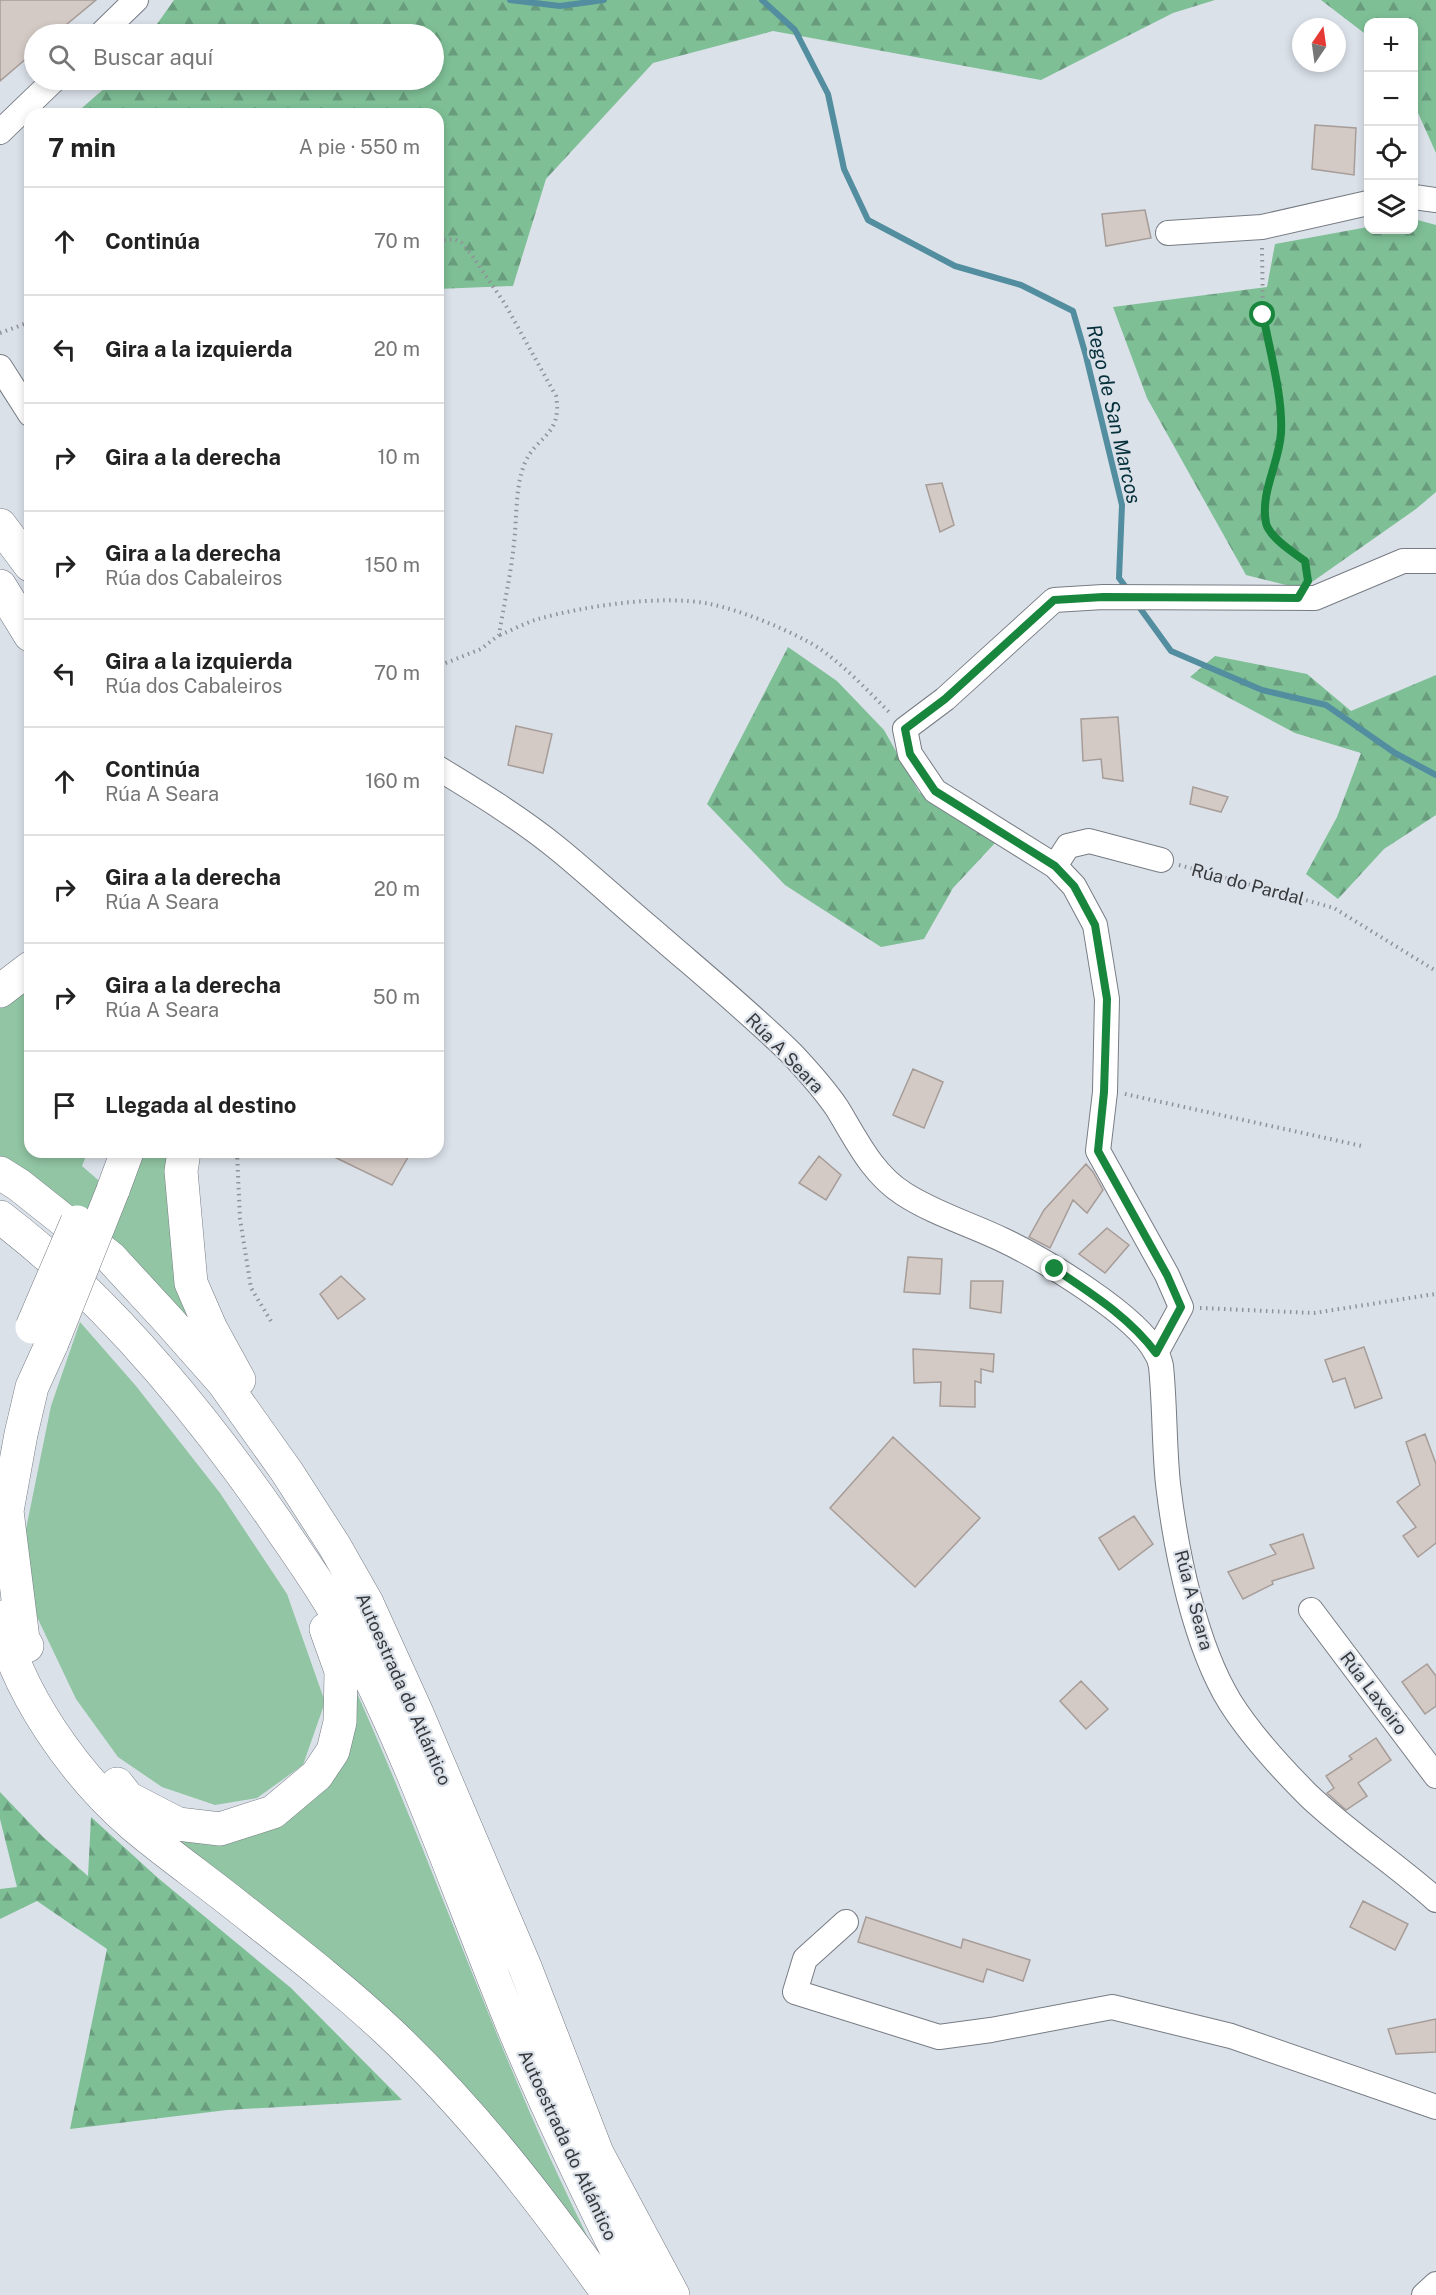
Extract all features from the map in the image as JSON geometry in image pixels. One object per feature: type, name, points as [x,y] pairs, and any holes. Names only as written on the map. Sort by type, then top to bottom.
[{"type":"highway","points":[[0,500],[24,530]]},
{"type":"highway","points":[[0,525],[24,558]]},
{"type":"highway","points":[[0,562],[24,595]]},
{"type":"highway","points":[[0,586],[24,626]]},
{"type":"highway","points":[[0,991],[24,973]]},
{"type":"highway","points":[[121,1158],[105,1172],[42,1335],[21,1434],[7,1511],[23,1639],[74,1734],[128,1797],[178,1824],[220,1829],[273,1812],[317,1775],[333,1751],[340,1722],[341,1671],[326,1630],[318,1583]]},
{"type":"highway","points":[[183,1158],[181,1171],[191,1283],[211,1329],[287,1472]]},
{"type":"highway","name":"Autoestrada do Atlántico","points":[[0,1173],[19,1185],[111,1258],[223,1382],[287,1472],[334,1545],[368,1603],[416,1711],[525,1967],[597,2153],[673,2295]]},
{"type":"highway","name":"Autoestrada do Atlántico","points":[[0,1217],[31,1240],[97,1303],[165,1378],[216,1438],[318,1583],[380,1697],[447,1855],[513,2024],[580,2178],[639,2295]]},
{"type":"highway","points":[[0,1426],[10,1386],[42,1335]]},
{"type":"highway","points":[[0,1617],[6,1644],[37,1709],[79,1769],[131,1823],[323,1974],[390,2033],[493,2141],[537,2195],[609,2295]]},
{"type":"street","points":[[111,24],[136,0]]},
{"type":"street","points":[[25,108],[44,90]]},
{"type":"street","points":[[0,132],[24,109]]},
{"type":"street","points":[[1418,198],[1436,200]]},
{"type":"street","points":[[1168,233],[1262,227],[1364,204]]},
{"type":"street","points":[[0,367],[24,405]]},
{"type":"street","points":[[1156,1353],[1181,1307],[1167,1275],[1098,1151],[1104,1092],[1107,999],[1095,925],[1074,886],[1055,866],[935,791],[910,754],[905,729],[945,699],[1054,600],[1118,597],[1315,598],[1403,561],[1436,561]]},
{"type":"street","name":"Rúa A Seara","points":[[444,772],[497,804],[555,847],[791,1053],[836,1107],[865,1156],[883,1177],[901,1192],[921,1205],[1004,1241],[1055,1269],[1111,1307],[1143,1335],[1156,1353],[1161,1366],[1168,1486],[1194,1616],[1216,1674],[1230,1703],[1270,1755],[1310,1797],[1436,1900]]},
{"type":"street","points":[[1055,866],[1068,846],[1089,841],[1161,860]]},
{"type":"street","name":"Rúa Laxeiro","points":[[1311,1610],[1436,1776]]},
{"type":"street","points":[[846,1922],[805,1959],[795,1992],[939,2037],[991,2030],[1112,2007],[1231,2036],[1436,2107]]},
{"type":"street","points":[[1424,2295],[1436,2284]]},
{"type":"path","points":[[1262,227],[1263,315],[1278,399],[1281,434],[1265,504],[1266,526],[1282,544],[1305,561],[1308,581],[1298,598]]},
{"type":"path","points":[[444,240],[454,239],[462,243],[474,257],[505,304],[556,396],[558,408],[555,424],[525,461],[520,478],[514,543],[499,635]]},
{"type":"path","points":[[0,333],[24,324]]},
{"type":"path","points":[[444,664],[481,649],[499,635],[537,620],[596,607],[667,601],[710,604],[760,620],[806,640],[866,689],[905,729]]},
{"type":"path","name":"Rúa do Pardal","points":[[1161,860],[1334,908],[1436,971]]},
{"type":"path","points":[[1104,1092],[1138,1095],[1362,1146]]},
{"type":"path","points":[[237,1158],[240,1219],[251,1288],[271,1321]]},
{"type":"path","points":[[1181,1307],[1314,1313],[1435,1294]]},
{"type":"green space","points":[[174,0],[1215,0],[1173,13],[1041,80],[773,31],[653,63],[546,179],[513,286],[444,289],[444,108],[82,108],[103,90],[444,90],[444,24],[157,24]]},
{"type":"green space","points":[[1321,0],[1436,0],[1436,153],[1418,113],[1418,18],[1364,18],[1364,33]]},
{"type":"green space","points":[[1418,220],[1436,225],[1436,492],[1416,509],[1302,589],[1246,575],[1147,398],[1113,307],[1267,287],[1275,244],[1364,228],[1364,234],[1418,234]]},
{"type":"green space","points":[[788,647],[837,681],[884,730],[919,792],[995,843],[953,888],[924,939],[881,947],[785,885],[707,804]]},
{"type":"green space","points":[[1215,656],[1307,674],[1351,711],[1436,675],[1436,815],[1384,849],[1338,899],[1306,874],[1337,817],[1361,753],[1295,733],[1190,677]]},
{"type":"green space","points":[[24,987],[24,1158],[85,1158],[82,1166],[121,1200],[138,1158],[176,1158],[208,1350],[0,1158],[0,1003]]},
{"type":"green space","points":[[80,1322],[136,1386],[220,1493],[287,1594],[325,1702],[303,1765],[257,1798],[215,1805],[162,1787],[118,1757],[76,1699],[37,1617],[25,1534],[51,1406]]},
{"type":"green space","points":[[350,1678],[412,1822],[530,2113],[597,2255],[145,1813],[282,1817]]},
{"type":"green space","points":[[0,1792],[43,1837],[88,1876],[91,1817],[158,1878],[291,1988],[402,2100],[227,2110],[70,2129],[107,1949],[37,1901],[0,1919],[0,1889],[17,1887],[0,1819]]},
{"type":"building","points":[[0,0],[96,0],[67,24],[24,24],[24,61],[0,81]]},
{"type":"building","points":[[1315,125],[1356,128],[1354,175],[1312,169]]},
{"type":"building","points":[[1145,210],[1151,238],[1106,246],[1102,214]]},
{"type":"building","points":[[942,483],[954,525],[940,532],[926,485]]},
{"type":"building","points":[[1118,717],[1123,781],[1103,778],[1101,759],[1083,761],[1081,719]]},
{"type":"building","points":[[516,726],[552,734],[543,773],[508,765]]},
{"type":"building","points":[[1193,787],[1228,797],[1221,812],[1190,804]]},
{"type":"building","points":[[913,1069],[943,1082],[924,1128],[893,1115]]},
{"type":"building","points":[[819,1156],[841,1175],[826,1200],[799,1183]]},
{"type":"building","points":[[336,1158],[408,1158],[392,1185]]},
{"type":"building","points":[[1086,1164],[1103,1190],[1087,1213],[1073,1200],[1050,1248],[1029,1237],[1044,1210]]},
{"type":"building","points":[[1107,1228],[1129,1245],[1105,1273],[1079,1254]]},
{"type":"building","points":[[908,1257],[942,1259],[940,1294],[904,1292]]},
{"type":"building","points":[[341,1276],[365,1299],[338,1319],[320,1294]]},
{"type":"building","points":[[971,1281],[1003,1281],[1001,1313],[970,1308]]},
{"type":"building","points":[[1364,1347],[1382,1398],[1355,1408],[1345,1378],[1333,1382],[1325,1360]]},
{"type":"building","points":[[913,1349],[994,1354],[993,1372],[981,1369],[981,1383],[975,1381],[975,1407],[940,1406],[941,1382],[914,1383]]},
{"type":"building","points":[[1425,1434],[1436,1464],[1436,1543],[1418,1557],[1403,1536],[1416,1527],[1397,1502],[1420,1485],[1406,1442]]},
{"type":"building","points":[[893,1437],[980,1518],[915,1587],[830,1508]]},
{"type":"building","points":[[1134,1516],[1153,1544],[1119,1570],[1099,1538]]},
{"type":"building","points":[[1303,1534],[1314,1568],[1272,1581],[1273,1584],[1243,1599],[1228,1572],[1276,1554],[1270,1545]]},
{"type":"building","points":[[1427,1664],[1436,1676],[1436,1706],[1425,1714],[1402,1682]]},
{"type":"building","points":[[1081,1681],[1108,1709],[1086,1729],[1060,1701]]},
{"type":"building","points":[[1376,1738],[1391,1760],[1358,1783],[1367,1796],[1346,1810],[1327,1793],[1334,1788],[1326,1776],[1352,1759],[1349,1756]]},
{"type":"building","points":[[1363,1901],[1408,1924],[1395,1950],[1350,1927]]},
{"type":"building","points":[[866,1917],[961,1948],[963,1939],[1030,1960],[1023,1981],[987,1969],[983,1982],[858,1942]]},
{"type":"building","points":[[1436,2019],[1436,2052],[1396,2054],[1388,2029]]},
{"type":"waterway","points":[[510,0],[560,6],[604,0]]},
{"type":"waterway","name":"Rego de San Marcos","points":[[762,0],[795,30],[828,94],[844,169],[868,220],[955,266],[1021,285],[1073,311],[1122,505],[1119,578],[1128,590]]},
{"type":"waterway","name":"Rego de San Marcos","points":[[1137,604],[1171,651],[1262,690],[1326,705],[1395,753],[1436,775]]},
{"type":"route","points":[[1055,1269],[1111,1307],[1143,1335],[1156,1353],[1181,1307],[1167,1275],[1098,1151],[1104,1092],[1107,999],[1095,925],[1074,886],[1055,866],[935,791],[910,754],[905,729],[945,699],[1054,600],[1103,597],[1298,598],[1308,581],[1305,561],[1282,544],[1266,526],[1265,504],[1281,434],[1278,399],[1263,315]]}]
